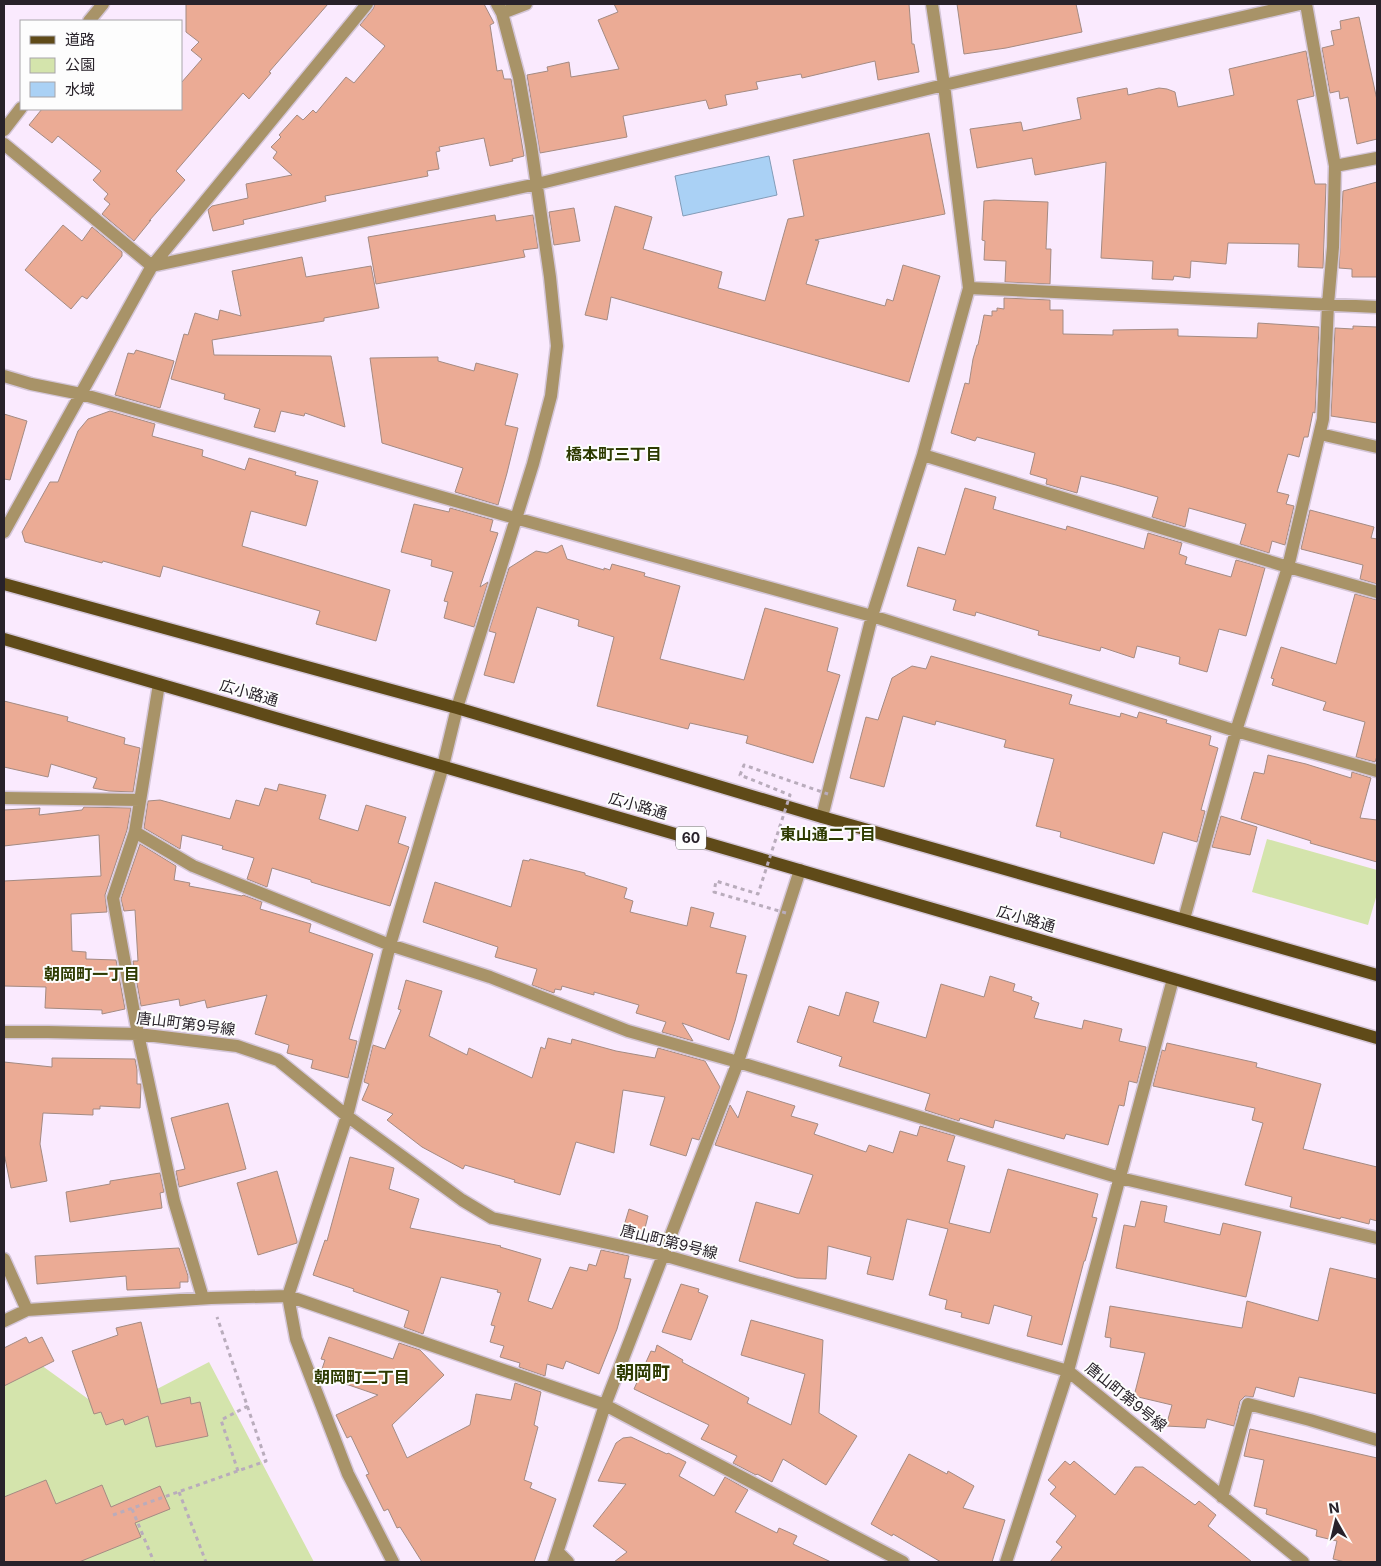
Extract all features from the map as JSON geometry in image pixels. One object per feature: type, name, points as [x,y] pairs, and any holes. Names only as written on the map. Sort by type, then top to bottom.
[{"type":"main road","points":[[4,584],[457,708],[822,817],[1377,975]]},
{"type":"main road","name":"広小路通","points":[[4,639],[1377,1038]]},
{"type":"street","points":[[90,20],[103,4]]},
{"type":"street","points":[[4,532],[152,266],[367,4]]},
{"type":"street","points":[[393,1562],[348,1474],[296,1339],[288,1296],[347,1116],[390,944],[444,766],[457,708],[533,464],[551,396],[557,346],[550,277],[519,77],[499,8],[526,4]]},
{"type":"street","points":[[822,817],[872,616],[923,455],[969,288],[932,4]]},
{"type":"street","points":[[152,266],[537,184],[944,86],[1300,4]]},
{"type":"street","points":[[1184,920],[1236,731],[1288,567],[1323,419],[1328,304],[1333,248],[1334,166],[1306,4]]},
{"type":"street","points":[[4,130],[20,109]]},
{"type":"street","points":[[4,144],[152,266]]},
{"type":"street","points":[[1334,166],[1377,158]]},
{"type":"street","points":[[969,288],[1377,307]]},
{"type":"street","points":[[4,376],[31,384],[81,394],[515,518],[872,616],[1236,731],[1377,772]]},
{"type":"street","points":[[1320,434],[1377,447]]},
{"type":"street","points":[[923,455],[1288,567],[1377,592]]},
{"type":"street","points":[[159,684],[135,832],[113,898],[138,1034],[174,1201],[207,1298]]},
{"type":"street","points":[[4,798],[140,800]]},
{"type":"street","points":[[135,832],[193,866],[390,944],[490,977],[628,1031],[738,1062],[1120,1178],[1377,1238]]},
{"type":"street","points":[[568,1562],[556,1557],[604,1405],[738,1062],[800,870]]},
{"type":"street","points":[[1006,1562],[1068,1371],[1173,979]]},
{"type":"street","name":"唐山町第9号線","points":[[4,1032],[138,1034],[238,1046],[278,1060],[347,1116],[462,1200],[492,1218],[663,1255],[1068,1371],[1303,1562]]},
{"type":"street","points":[[4,1258],[27,1310]]},
{"type":"street","points":[[4,1321],[27,1310],[207,1298],[288,1296],[604,1405],[903,1562]]},
{"type":"street","points":[[1222,1497],[1248,1404],[1377,1440]]},
{"type":"path","points":[[786,913],[714,892],[716,881],[758,894],[790,795],[740,775],[744,765],[828,794]]},
{"type":"path","points":[[113,1515],[266,1461],[248,1406],[207,1298]]},
{"type":"path","points":[[238,1471],[221,1420],[248,1406]]},
{"type":"path","points":[[179,1492],[206,1562]]},
{"type":"path","points":[[132,1509],[154,1562]]},
{"type":"green space","points":[[1267,839],[1377,870],[1377,894],[1368,925],[1252,892]]},
{"type":"green space","points":[[209,1362],[314,1562],[4,1562],[4,1382],[41,1365],[109,1414]]},
{"type":"water","points":[[769,156],[777,195],[683,216],[675,176]]},
{"type":"building","points":[[186,4],[328,4],[269,72],[271,73],[249,99],[243,93],[176,171],[185,180],[134,241],[102,214],[110,204],[104,199],[108,194],[93,180],[101,171],[58,136],[52,143],[29,125],[41,110],[182,110],[182,82],[202,59],[191,50],[199,42],[186,32]]},
{"type":"building","points":[[375,4],[484,4],[494,23],[490,25],[497,71],[502,70],[504,79],[511,79],[524,156],[512,159],[513,161],[490,166],[484,138],[439,147],[440,151],[436,152],[439,169],[427,171],[428,176],[325,196],[326,201],[243,220],[244,224],[213,231],[208,210],[212,206],[248,198],[246,184],[292,175],[273,158],[277,152],[271,147],[281,137],[279,135],[297,115],[303,120],[313,110],[316,113],[346,77],[354,83],[385,46],[360,25]]},
{"type":"building","points":[[614,4],[909,4],[912,44],[914,44],[919,72],[878,80],[875,61],[802,78],[801,74],[756,82],[758,89],[725,95],[727,105],[709,109],[706,100],[623,116],[627,137],[540,153],[527,75],[548,71],[547,67],[569,62],[571,77],[619,69],[598,20],[618,12]]},
{"type":"building","points":[[957,4],[1076,4],[1082,32],[1006,48],[964,54]]},
{"type":"building","points":[[1359,17],[1377,100],[1377,139],[1357,144],[1348,97],[1340,99],[1339,91],[1330,93],[1322,48],[1334,45],[1331,31],[1341,29],[1340,21]]},
{"type":"building","points":[[1306,51],[1314,96],[1297,100],[1315,184],[1326,184],[1323,268],[1298,267],[1299,244],[1228,243],[1226,264],[1191,261],[1190,278],[1174,276],[1173,280],[1152,279],[1153,261],[1101,258],[1106,162],[1035,175],[1032,158],[977,168],[970,129],[1021,122],[1023,131],[1081,119],[1077,98],[1127,88],[1128,95],[1159,88],[1167,89],[1175,92],[1178,107],[1234,95],[1229,69]]},
{"type":"building","points":[[929,133],[945,214],[815,240],[819,241],[806,284],[885,306],[887,299],[893,301],[903,265],[940,276],[909,382],[611,297],[607,320],[585,315],[615,206],[652,217],[643,249],[722,272],[718,288],[765,301],[788,219],[804,216],[793,160]]},
{"type":"building","points":[[1377,182],[1377,277],[1352,277],[1352,269],[1339,268],[1343,191]]},
{"type":"building","points":[[984,201],[1048,202],[1046,249],[1051,249],[1050,284],[1005,282],[1006,261],[984,260],[985,241],[982,240]]},
{"type":"building","points":[[574,208],[580,241],[554,245],[549,212]]},
{"type":"building","points":[[495,215],[496,221],[533,215],[538,248],[523,250],[525,257],[376,284],[368,237]]},
{"type":"building","points":[[63,225],[82,241],[92,227],[122,252],[122,256],[87,299],[82,296],[71,309],[25,270]]},
{"type":"building","points":[[302,257],[306,277],[371,266],[379,308],[324,318],[324,321],[212,340],[214,355],[331,356],[345,427],[305,413],[304,416],[281,411],[275,432],[254,427],[260,409],[224,399],[225,394],[171,379],[184,334],[188,335],[195,313],[218,320],[220,310],[241,316],[232,271]]},
{"type":"building","points":[[1004,298],[1050,300],[1050,310],[1063,310],[1063,334],[1113,335],[1113,330],[1178,329],[1178,336],[1257,338],[1258,323],[1319,327],[1315,413],[1313,412],[1308,437],[1304,437],[1299,457],[1288,454],[1277,492],[1289,495],[1286,504],[1294,506],[1285,545],[1272,541],[1269,553],[1240,544],[1246,524],[1189,508],[1185,527],[1152,517],[1158,497],[1081,476],[1077,493],[1046,484],[1047,479],[1030,474],[1035,453],[977,437],[975,441],[951,433],[965,383],[969,384],[984,315],[992,316],[992,311],[997,311],[997,308],[1004,309]]},
{"type":"building","points":[[1353,326],[1377,327],[1377,423],[1331,416],[1335,328],[1353,329]]},
{"type":"building","points":[[136,350],[174,361],[160,408],[115,395],[128,353],[134,354]]},
{"type":"building","points":[[438,357],[438,361],[474,371],[476,363],[518,374],[505,425],[518,428],[498,505],[455,492],[463,468],[382,443],[370,358]]},
{"type":"building","points":[[110,411],[155,424],[152,436],[203,450],[202,456],[245,470],[249,458],[296,472],[295,475],[318,481],[306,526],[251,511],[242,546],[390,590],[376,641],[316,624],[320,611],[163,566],[160,577],[25,542],[22,532],[50,482],[58,482],[78,431],[88,419]]},
{"type":"building","points":[[4,414],[27,421],[10,480],[4,479]]},
{"type":"building","points":[[965,488],[996,497],[993,509],[1066,530],[1067,526],[1144,549],[1148,533],[1182,543],[1179,554],[1187,557],[1185,564],[1231,577],[1236,560],[1265,568],[1246,636],[1219,629],[1207,672],[1179,664],[1180,657],[1137,646],[1134,658],[1101,647],[1100,651],[1038,635],[1039,631],[976,612],[975,616],[953,610],[956,600],[907,586],[918,547],[945,555]]},
{"type":"building","points":[[414,504],[449,512],[450,508],[493,520],[490,531],[498,533],[480,587],[488,582],[474,627],[444,618],[448,602],[444,601],[453,572],[431,566],[432,560],[401,552]]},
{"type":"building","points":[[1310,510],[1374,527],[1371,538],[1377,539],[1377,584],[1360,579],[1363,565],[1301,549]]},
{"type":"building","points":[[562,545],[567,559],[604,570],[604,568],[610,570],[612,564],[645,573],[644,576],[680,586],[660,659],[744,680],[765,608],[838,628],[827,671],[840,675],[813,763],[746,743],[748,736],[690,723],[688,729],[597,706],[614,637],[578,626],[579,620],[537,607],[514,683],[484,675],[496,633],[489,631],[509,568],[536,551],[547,553]]},
{"type":"building","points":[[1355,594],[1377,600],[1377,756],[1375,762],[1356,757],[1365,722],[1323,710],[1326,702],[1272,685],[1274,679],[1271,678],[1281,647],[1336,664]]},
{"type":"building","points":[[931,656],[1072,695],[1069,704],[1120,717],[1121,713],[1137,718],[1139,712],[1167,720],[1166,723],[1211,736],[1209,745],[1218,748],[1201,810],[1205,811],[1197,842],[1163,832],[1154,864],[1060,837],[1061,832],[1036,826],[1054,759],[1004,747],[1006,740],[936,721],[935,725],[903,716],[884,787],[850,778],[866,717],[878,720],[892,678],[912,666],[926,669]]},
{"type":"building","points":[[4,701],[68,717],[67,721],[125,738],[124,744],[140,748],[133,792],[93,788],[97,778],[51,764],[48,777],[4,767]]},
{"type":"building","points":[[1268,755],[1351,778],[1352,772],[1371,778],[1360,818],[1377,820],[1377,862],[1310,843],[1311,841],[1241,819],[1254,772],[1264,774]]},
{"type":"building","points":[[279,784],[326,795],[319,819],[358,831],[366,805],[406,817],[398,843],[409,847],[390,906],[272,868],[267,887],[247,879],[254,858],[222,849],[223,846],[182,835],[180,849],[144,828],[148,801],[160,800],[230,819],[236,800],[259,806],[265,788],[277,791]]},
{"type":"building","points":[[84,807],[131,808],[127,830],[105,895],[107,912],[71,914],[72,951],[86,952],[86,959],[116,960],[125,1009],[102,1014],[102,1010],[45,1008],[46,987],[4,986],[4,881],[101,876],[99,835],[4,846],[4,810],[40,808],[39,815],[82,810]]},
{"type":"building","points":[[1221,816],[1257,827],[1250,855],[1212,847]]},
{"type":"building","points":[[140,844],[176,866],[174,880],[190,883],[189,886],[243,895],[262,902],[260,909],[311,924],[309,932],[373,954],[349,1039],[357,1041],[348,1078],[311,1068],[313,1060],[287,1053],[289,1045],[255,1034],[267,995],[207,1008],[205,1000],[180,1006],[179,999],[141,1006],[133,961],[138,961],[135,910],[124,911],[121,899]]},
{"type":"building","points":[[530,859],[585,873],[585,875],[627,888],[624,898],[633,901],[630,912],[687,926],[691,907],[714,913],[710,927],[746,936],[736,973],[747,975],[729,1040],[682,1023],[693,1041],[662,1032],[666,1022],[636,1013],[639,1005],[594,992],[594,995],[562,986],[561,990],[555,989],[554,993],[532,985],[537,969],[495,957],[498,947],[423,922],[435,882],[511,907],[523,860],[529,861]]},
{"type":"building","points":[[990,976],[1015,984],[1013,991],[1032,997],[1031,1000],[1039,1003],[1034,1018],[1082,1029],[1084,1020],[1122,1029],[1119,1041],[1146,1047],[1137,1083],[1129,1081],[1124,1106],[1119,1105],[1108,1145],[1066,1134],[1064,1139],[995,1120],[993,1128],[960,1118],[959,1121],[925,1110],[930,1094],[839,1066],[842,1057],[797,1042],[809,1006],[839,1016],[846,992],[879,1002],[873,1022],[926,1038],[941,984],[984,997]]},
{"type":"building","points":[[406,980],[442,991],[429,1036],[467,1055],[469,1048],[532,1078],[541,1047],[545,1049],[548,1038],[571,1044],[572,1039],[616,1051],[655,1058],[658,1048],[705,1061],[720,1087],[699,1140],[692,1138],[686,1156],[650,1145],[665,1097],[623,1090],[614,1153],[576,1142],[560,1195],[465,1165],[463,1169],[422,1147],[387,1120],[393,1114],[362,1100],[369,1084],[364,1082],[373,1045],[385,1049],[401,1010],[398,1009]]},
{"type":"building","points":[[1167,1043],[1257,1063],[1256,1067],[1321,1084],[1303,1149],[1377,1167],[1377,1221],[1370,1219],[1369,1224],[1290,1207],[1292,1197],[1245,1185],[1263,1123],[1252,1120],[1255,1108],[1153,1086],[1162,1050],[1165,1051]]},
{"type":"building","points":[[52,1058],[135,1059],[137,1084],[141,1084],[140,1108],[100,1106],[100,1109],[93,1109],[93,1115],[43,1113],[40,1144],[47,1181],[11,1188],[4,1153],[4,1062],[52,1067]]},
{"type":"building","points":[[747,1091],[795,1106],[791,1116],[818,1124],[814,1134],[866,1152],[869,1145],[893,1153],[900,1131],[917,1136],[920,1126],[955,1136],[947,1161],[965,1166],[949,1223],[990,1233],[1008,1169],[1098,1194],[1092,1217],[1097,1218],[1062,1345],[1027,1336],[1032,1316],[994,1305],[989,1324],[961,1317],[962,1313],[945,1309],[947,1300],[929,1295],[948,1229],[907,1219],[893,1280],[867,1274],[871,1257],[828,1246],[826,1279],[797,1278],[739,1261],[756,1202],[799,1214],[813,1175],[715,1145],[730,1105],[738,1118]]},
{"type":"building","points":[[228,1103],[246,1169],[179,1187],[176,1171],[185,1169],[171,1118]]},
{"type":"building","points":[[350,1157],[394,1168],[389,1189],[419,1199],[410,1228],[501,1246],[541,1259],[528,1301],[552,1309],[570,1267],[587,1271],[589,1264],[596,1266],[601,1250],[629,1256],[624,1278],[631,1279],[617,1329],[599,1374],[566,1361],[563,1369],[547,1364],[545,1376],[519,1367],[520,1363],[500,1357],[504,1346],[490,1342],[495,1326],[491,1325],[501,1293],[497,1292],[498,1290],[441,1277],[423,1334],[404,1327],[409,1311],[313,1275],[325,1240],[327,1241]]},
{"type":"building","points":[[277,1171],[297,1243],[258,1255],[237,1183]]},
{"type":"building","points":[[160,1173],[164,1192],[160,1193],[162,1208],[70,1222],[66,1192],[110,1184],[110,1181]]},
{"type":"building","points":[[1141,1201],[1167,1206],[1164,1222],[1220,1235],[1223,1223],[1261,1232],[1246,1297],[1116,1268],[1124,1225],[1135,1227]]},
{"type":"building","points":[[629,1209],[648,1216],[643,1236],[623,1229]]},
{"type":"building","points":[[179,1248],[188,1276],[188,1282],[180,1282],[180,1288],[127,1290],[126,1276],[37,1284],[35,1256]]},
{"type":"building","points":[[1330,1268],[1377,1279],[1377,1394],[1299,1377],[1294,1397],[1256,1387],[1253,1397],[1245,1396],[1240,1401],[1234,1426],[1207,1419],[1205,1428],[1166,1426],[1172,1405],[1134,1396],[1145,1353],[1110,1347],[1111,1338],[1105,1337],[1110,1306],[1242,1328],[1247,1301],[1318,1321]]},
{"type":"building","points":[[681,1284],[699,1289],[698,1292],[708,1296],[691,1340],[662,1332]]},
{"type":"building","points":[[751,1320],[823,1340],[819,1413],[857,1436],[826,1485],[783,1459],[772,1482],[756,1475],[733,1463],[737,1456],[701,1439],[709,1425],[634,1389],[651,1351],[655,1352],[657,1345],[683,1360],[682,1362],[749,1398],[747,1403],[791,1425],[805,1374],[741,1355]]},
{"type":"building","points":[[141,1322],[161,1404],[190,1397],[191,1404],[200,1402],[208,1436],[156,1447],[148,1416],[125,1425],[123,1419],[106,1425],[101,1412],[94,1414],[72,1351],[118,1335],[116,1328]]},
{"type":"building","points":[[26,1337],[29,1343],[42,1337],[54,1361],[4,1386],[4,1348]]},
{"type":"building","points":[[329,1337],[393,1359],[399,1343],[420,1350],[444,1375],[392,1425],[407,1458],[470,1425],[476,1394],[511,1400],[515,1383],[541,1392],[534,1425],[538,1427],[524,1480],[532,1483],[530,1488],[556,1499],[534,1562],[422,1562],[400,1527],[397,1528],[388,1509],[384,1511],[366,1475],[369,1474],[351,1436],[347,1438],[336,1415],[378,1395],[337,1381],[338,1378],[321,1372],[325,1360],[321,1359]]},
{"type":"building","points":[[1250,1429],[1377,1458],[1377,1562],[1345,1562],[1333,1559],[1337,1541],[1316,1536],[1317,1530],[1266,1514],[1267,1509],[1254,1506],[1264,1460],[1244,1456]]},
{"type":"building","points":[[631,1437],[686,1462],[679,1476],[714,1496],[725,1477],[748,1490],[735,1512],[777,1533],[779,1528],[797,1536],[793,1544],[831,1562],[614,1562],[627,1552],[593,1526],[626,1484],[598,1481],[616,1443],[623,1438]]},
{"type":"building","points":[[909,1454],[947,1474],[948,1471],[974,1486],[963,1508],[1005,1520],[992,1562],[941,1562],[893,1534],[892,1536],[871,1524]]},
{"type":"building","points":[[1065,1461],[1070,1465],[1074,1461],[1115,1495],[1135,1467],[1143,1467],[1195,1505],[1199,1501],[1216,1515],[1208,1526],[1252,1562],[1050,1562],[1062,1547],[1056,1542],[1076,1516],[1050,1494],[1056,1487],[1048,1480]]},
{"type":"building","points":[[46,1480],[56,1504],[102,1485],[111,1507],[160,1486],[170,1509],[135,1523],[141,1537],[79,1562],[4,1562],[4,1497]]},
{"type":"district","name":"橋本町三丁目","points":[[614,454]]},
{"type":"district","name":"東山通二丁目","points":[[828,834]]},
{"type":"district","name":"朝岡町一丁目","points":[[92,974]]},
{"type":"district","name":"朝岡町","points":[[643,1373]]},
{"type":"district","name":"朝岡町二丁目","points":[[362,1377]]}]
